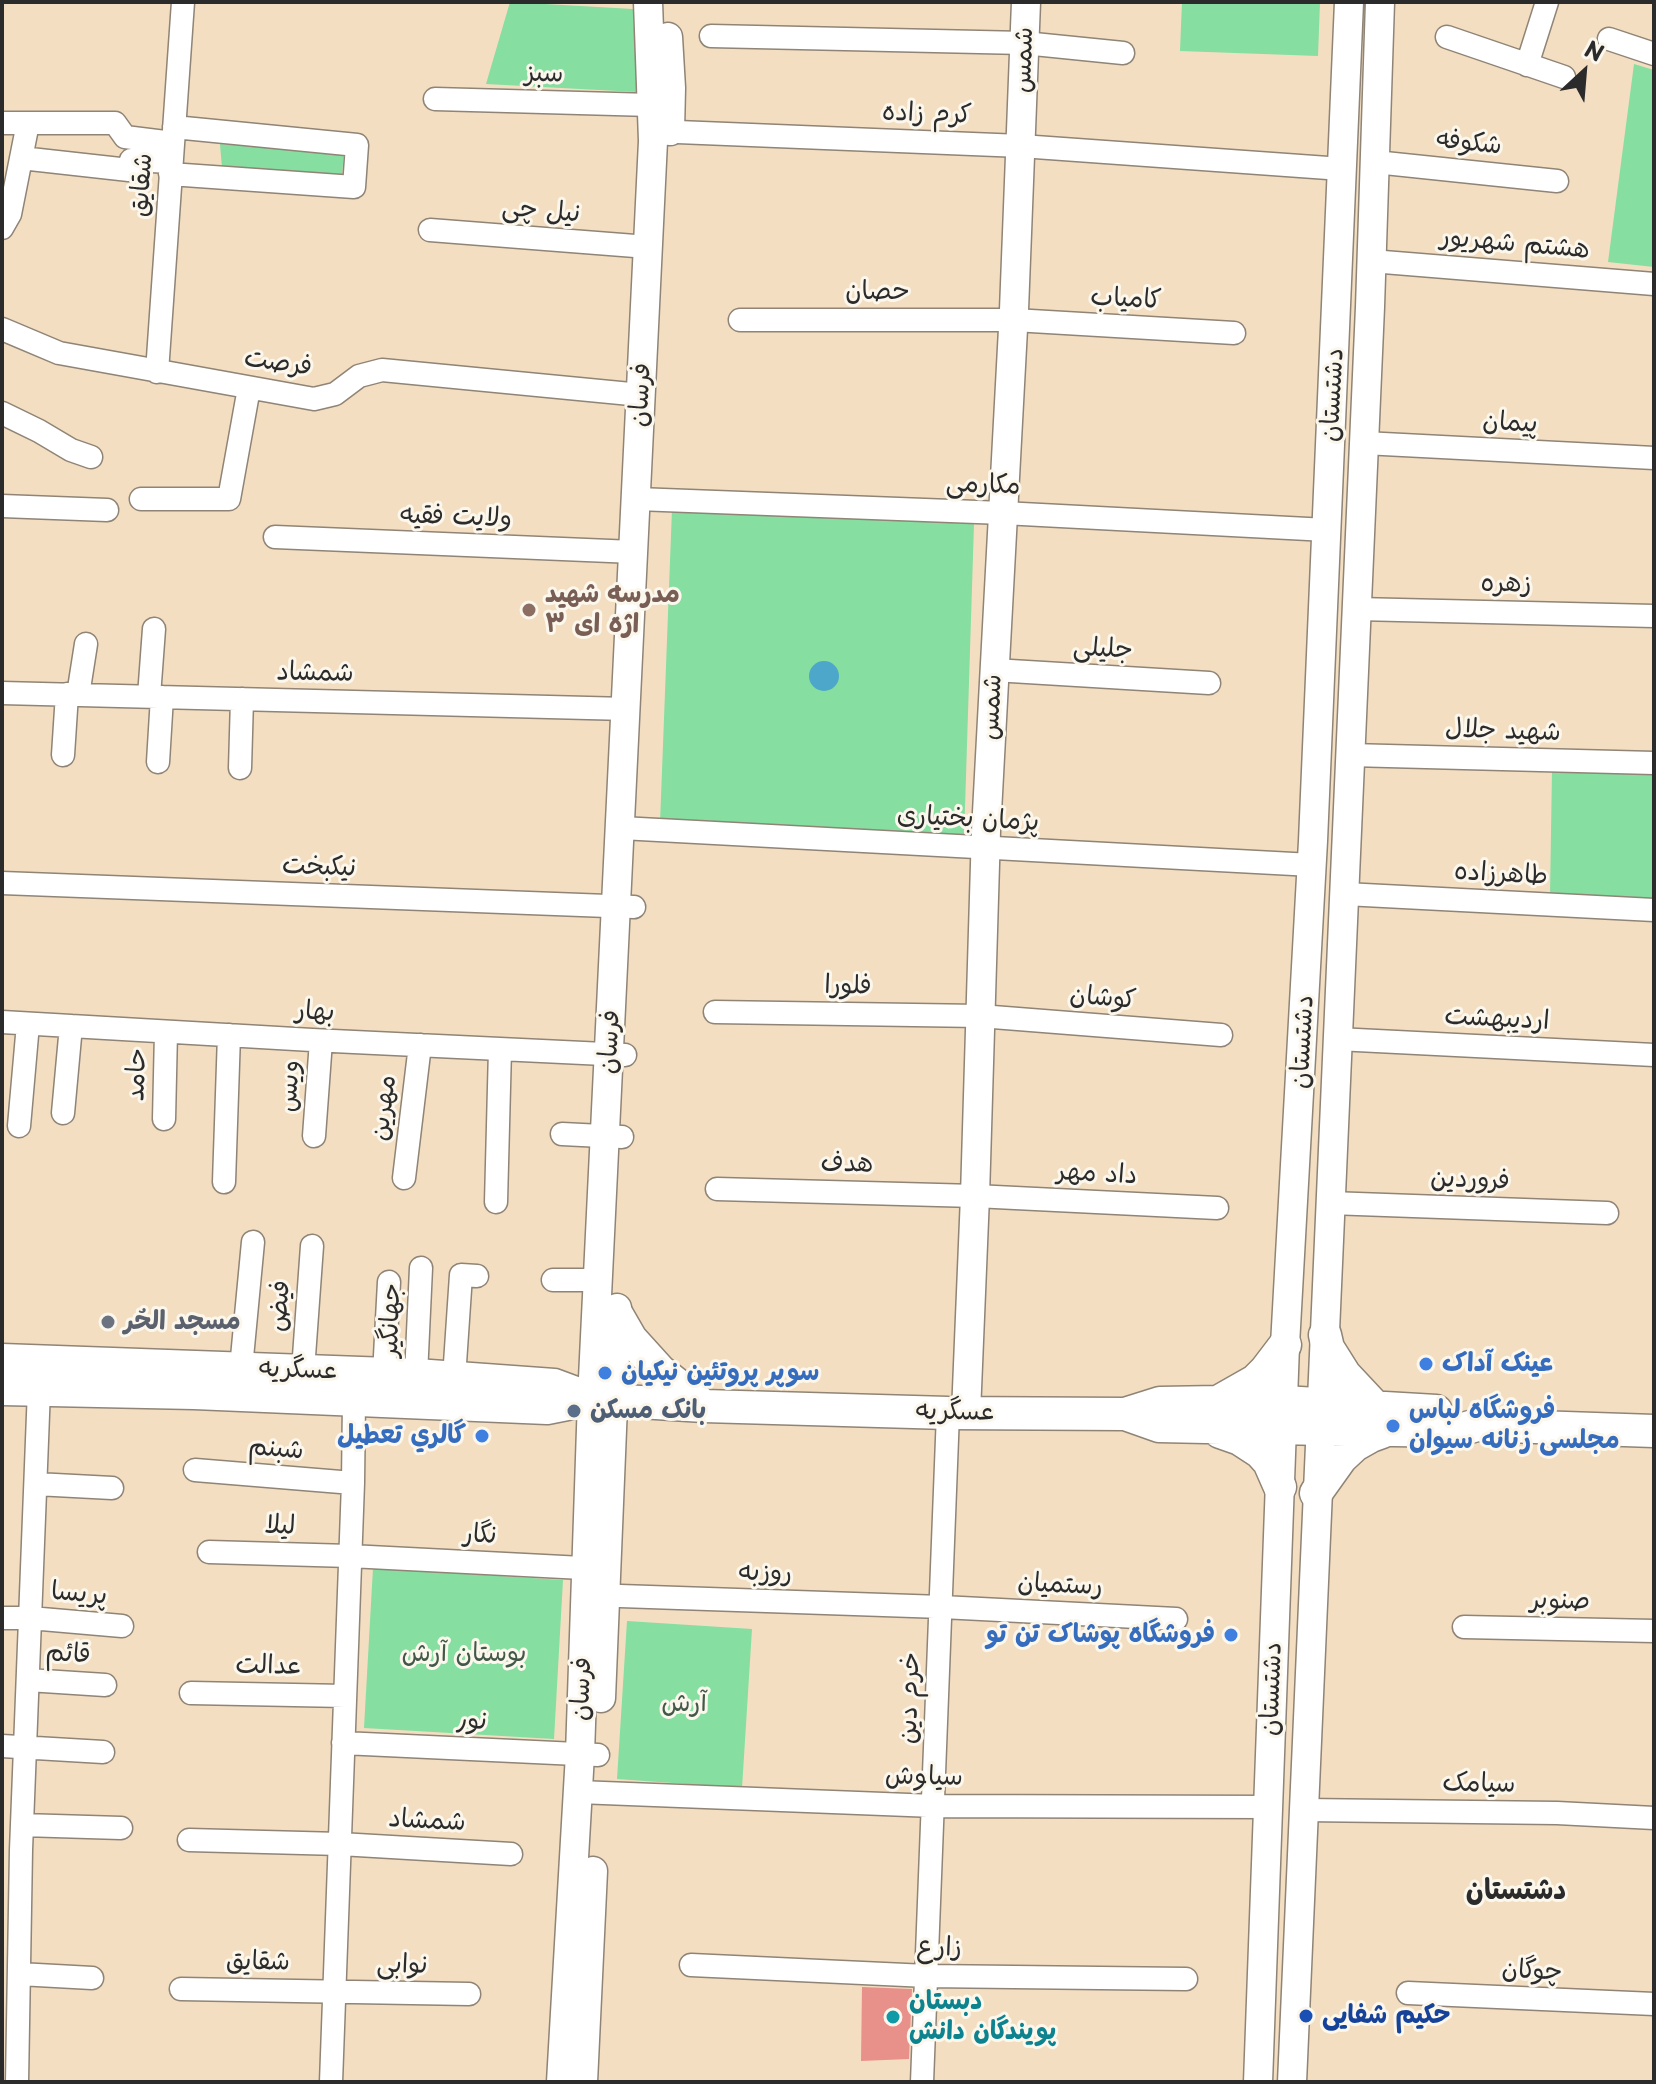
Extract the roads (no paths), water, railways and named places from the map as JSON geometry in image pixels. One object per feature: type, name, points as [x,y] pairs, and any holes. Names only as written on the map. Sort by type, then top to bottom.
[{"type":"main road","points":[[616,1313],[631,1339],[660,1371],[704,1406]]},
{"type":"main road","points":[[1316,1493],[1341,1458],[1371,1436],[1381,1419],[1345,1375],[1328,1348],[1325,1335]]},
{"type":"main road","points":[[1280,1487],[1269,1462],[1260,1452],[1212,1414],[1255,1381],[1285,1345]]},
{"type":"main road","name":"عسگریه","points":[[2,1360],[416,1375],[554,1385],[603,1400]]},
{"type":"main road","name":"عسگریه","points":[[2,1389],[194,1393],[547,1408],[603,1400],[957,1413],[1125,1414],[1159,1426],[1212,1414],[1381,1419],[1456,1431],[1477,1425],[1654,1431]]},
{"type":"street","name":"شقایق","points":[[157,372],[183,2]]},
{"type":"street","name":"فرسان","points":[[603,1400],[616,1313],[614,1137],[617,1054],[630,828],[641,718],[644,500],[658,123],[648,2]]},
{"type":"street","name":"فرسان","points":[[630,828],[627,709],[634,552],[644,500],[641,395],[648,247],[658,123],[671,88],[666,2]]},
{"type":"street","name":"شمس","points":[[957,1413],[975,1196],[985,848],[1014,320],[1026,2]]},
{"type":"street","name":"دشتستان","points":[[1258,2082],[1285,1345],[1312,865],[1349,2]]},
{"type":"street","name":"دشتستان","points":[[1292,2082],[1365,430],[1380,2]]},
{"type":"street","points":[[1527,65],[1547,2]]},
{"type":"street","points":[[711,36],[1024,43],[1123,53]]},
{"type":"street","points":[[1447,37],[1564,77]]},
{"type":"street","points":[[1609,39],[1654,54]]},
{"type":"street","name":"سبز","points":[[435,99],[658,123]]},
{"type":"street","points":[[2,123],[115,123],[125,137],[172,152],[354,187],[357,145],[172,152],[131,160],[129,170],[21,158]]},
{"type":"street","points":[[2,228],[10,214],[8,189],[21,158],[28,123]]},
{"type":"street","name":"کرم زاده","points":[[658,123],[1342,169]]},
{"type":"street","name":"شکوفه","points":[[1375,162],[1557,181]]},
{"type":"street","name":"نیل چی","points":[[430,230],[648,247]]},
{"type":"street","name":"هشتم شهریور","points":[[1371,261],[1654,284]]},
{"type":"street","name":"حصان","points":[[740,320],[1014,320]]},
{"type":"street","name":"کامیاب","points":[[1014,320],[1234,333]]},
{"type":"street","name":"فرصت","points":[[2,329],[59,353],[314,399],[335,394],[359,376],[382,370],[641,395]]},
{"type":"street","points":[[141,499],[229,499],[249,388]]},
{"type":"street","points":[[2,413],[71,450],[91,457]]},
{"type":"street","points":[[1332,418],[1365,430]]},
{"type":"street","name":"پیمان","points":[[1365,430],[1654,458]]},
{"type":"street","name":"مکارمی","points":[[644,500],[1003,513],[1327,530]]},
{"type":"street","points":[[2,506],[107,510]]},
{"type":"street","name":"ولایت فقیه","points":[[275,537],[634,552]]},
{"type":"street","name":"زهره","points":[[1357,609],[1654,616]]},
{"type":"street","points":[[154,629],[158,762]]},
{"type":"street","points":[[63,755],[72,694],[86,644]]},
{"type":"street","name":"جلیلی","points":[[994,670],[1209,683]]},
{"type":"street","name":"شمشاد","points":[[2,693],[627,709]]},
{"type":"street","points":[[240,768],[242,699]]},
{"type":"street","name":"شهید جلال","points":[[1350,755],[1654,763]]},
{"type":"street","name":"پژمان بختیاری","points":[[630,828],[1312,865]]},
{"type":"street","name":"نیکبخت","points":[[2,883],[626,907]]},
{"type":"street","name":"طاهرزاده","points":[[1345,894],[1654,910]]},
{"type":"street","name":"فلورا","points":[[715,1012],[980,1016]]},
{"type":"street","name":"کوشان","points":[[980,1016],[1221,1035]]},
{"type":"street","name":"بهار","points":[[2,1022],[617,1054]]},
{"type":"street","points":[[19,1126],[28,1024]]},
{"type":"street","points":[[63,1113],[71,1026]]},
{"type":"street","name":"حامد","points":[[164,1119],[166,1032]]},
{"type":"street","points":[[224,1182],[229,1035]]},
{"type":"street","name":"اردیبهشت","points":[[1337,1039],[1654,1055]]},
{"type":"street","name":"ویس","points":[[314,1136],[321,1041]]},
{"type":"street","name":"مهرین","points":[[404,1178],[420,1045]]},
{"type":"street","points":[[496,1202],[500,1049]]},
{"type":"street","points":[[562,1134],[614,1137]]},
{"type":"street","name":"فرسان","points":[[583,2082],[589,1754],[603,1400],[599,1280],[614,1137]]},
{"type":"street","name":"هدف","points":[[717,1189],[975,1196]]},
{"type":"street","name":"داد مهر","points":[[975,1196],[1217,1208]]},
{"type":"street","name":"فروردین","points":[[1330,1203],[1607,1213]]},
{"type":"street","points":[[241,1368],[253,1242]]},
{"type":"street","name":"فیض","points":[[303,1370],[312,1246]]},
{"type":"street","name":"جهانگیر","points":[[416,1375],[421,1268]]},
{"type":"street","points":[[454,1378],[461,1275],[477,1276]]},
{"type":"street","points":[[553,1280],[599,1280]]},
{"type":"street","points":[[384,1374],[389,1282]]},
{"type":"street","points":[[17,2082],[10,2014],[19,1974],[11,1925],[22,1825],[39,1389]]},
{"type":"street","points":[[331,2082],[354,1401]]},
{"type":"street","name":"خرم دین","points":[[922,2082],[942,1607],[957,1413]]},
{"type":"street","name":"شبنم","points":[[195,1470],[353,1483]]},
{"type":"street","points":[[36,1484],[112,1488]]},
{"type":"street","name":"لیلا","points":[[209,1552],[350,1556]]},
{"type":"street","name":"نگار","points":[[350,1556],[596,1582]]},
{"type":"street","name":"روزبه","points":[[596,1582],[942,1607]]},
{"type":"street","name":"رستمیان","points":[[942,1607],[1176,1619]]},
{"type":"street","name":"پریسا","points":[[2,1618],[122,1626]]},
{"type":"street","name":"صنوبر","points":[[1464,1627],[1654,1631]]},
{"type":"street","name":"قائم","points":[[28,1680],[105,1685]]},
{"type":"street","name":"عدالت","points":[[191,1693],[345,1696]]},
{"type":"street","name":"نور","points":[[343,1743],[589,1754]]},
{"type":"street","points":[[2,1746],[103,1752]]},
{"type":"street","name":"فرسان","points":[[561,2082],[588,1793]]},
{"type":"street","name":"سیاوش","points":[[588,1793],[934,1806],[1268,1807]]},
{"type":"street","name":"سیامک","points":[[1304,1810],[1557,1813],[1654,1818]]},
{"type":"street","points":[[22,1825],[121,1828]]},
{"type":"street","points":[[189,1840],[340,1844]]},
{"type":"street","name":"شمشاد","points":[[340,1844],[511,1854]]},
{"type":"street","name":"زارع","points":[[691,1965],[927,1976],[1186,1979]]},
{"type":"street","points":[[19,1974],[92,1978]]},
{"type":"street","name":"شقایق","points":[[181,1989],[334,1992]]},
{"type":"street","name":"نوابی","points":[[334,1992],[469,1994]]},
{"type":"street","name":"چوگان","points":[[1408,1993],[1654,2004]]},
{"type":"water","points":[[824,661],[835,665],[839,676],[835,687],[824,691],[813,687],[809,676],[813,665]]},
{"type":"place","name":"مدرسه شهید اژه ای ۳","points":[[529,610]]},
{"type":"place","name":"مسجد الحُر","points":[[108,1322]]},
{"type":"place","name":"عینک آداک","points":[[1426,1364]]},
{"type":"place","name":"سوپر پروتئین نیکیان","points":[[605,1373]]},
{"type":"place","name":"بانک مسکن","points":[[574,1411]]},
{"type":"place","name":"فروشگاه لباس مجلسی زنانه سیوان","points":[[1393,1426]]},
{"type":"place","name":"گالري تعطيل","points":[[482,1436]]},
{"type":"place","name":"فروشگاه پوشاک تن تو","points":[[1231,1635]]},
{"type":"place","name":"حکیم شفایی","points":[[1306,2016]]},
{"type":"place","name":"دبستان پویندگان دانش","points":[[893,2017]]},
{"type":"district","name":"دشتستان","points":[[1516,1891]]},
{"type":"park label","name":"بوستان آرش","points":[[464,1654]]},
{"type":"park label","name":"آرش","points":[[684,1704]]}]
